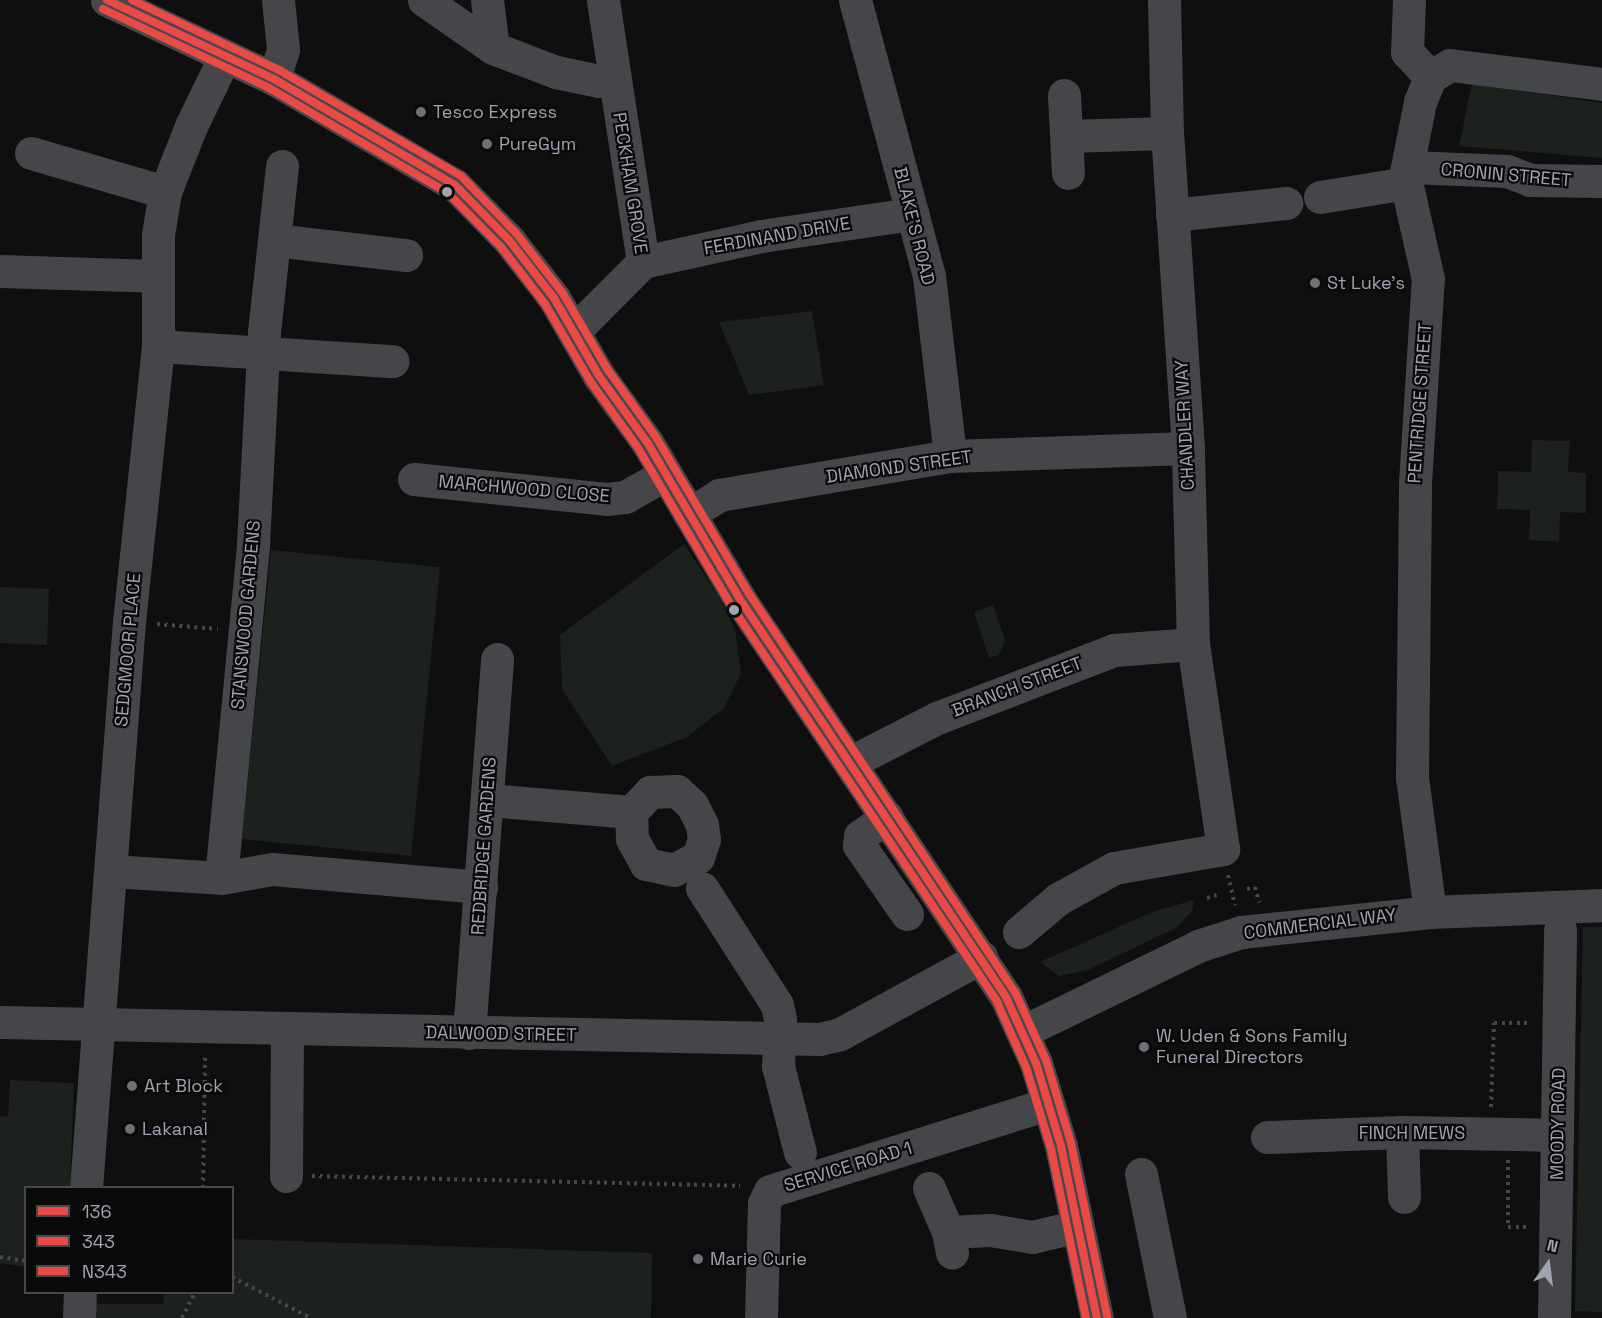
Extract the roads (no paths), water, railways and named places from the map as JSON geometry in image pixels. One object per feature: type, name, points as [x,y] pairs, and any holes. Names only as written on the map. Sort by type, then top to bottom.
[{"type":"main road","points":[[107,0],[274,79],[455,185],[509,240],[574,331],[741,601],[981,957],[1024,1031],[1048,1104],[1078,1226],[1097,1318]]},
{"type":"street","points":[[274,79],[283,49],[278,0]]},
{"type":"street","points":[[424,0],[493,48],[556,72],[599,81],[614,78]]},
{"type":"street","points":[[487,0],[493,48]]},
{"type":"street","name":"PECKHAM GROVE","points":[[574,331],[643,262],[603,0]]},
{"type":"street","name":"BLAKE'S ROAD","points":[[855,0],[929,276],[950,456]]},
{"type":"street","name":"CHANDLER WAY","points":[[1019,932],[1058,899],[1114,868],[1222,849],[1193,644],[1188,448],[1167,134],[1164,0]]},
{"type":"street","points":[[1409,0],[1407,52],[1430,77],[1450,65],[1602,84]]},
{"type":"street","name":"SEDGMOOR PLACE","points":[[86,1186],[96,1024],[111,871],[129,622],[158,346],[155,276],[165,192],[191,126],[225,56]]},
{"type":"street","name":"PENTRIDGE STREET","points":[[1430,77],[1420,102],[1408,175],[1428,279],[1415,483],[1412,746],[1416,821],[1430,912]]},
{"type":"street","points":[[1064,95],[1068,136],[1068,173]]},
{"type":"street","points":[[1068,136],[1167,134]]},
{"type":"street","points":[[31,153],[165,192]]},
{"type":"street","name":"STANSWOOD GARDENS","points":[[221,878],[254,544],[264,351],[282,166]]},
{"type":"street","name":"CRONIN STREET","points":[[1320,197],[1408,175],[1507,171],[1530,180],[1602,182]]},
{"type":"street","points":[[1172,215],[1286,203]]},
{"type":"street","name":"FERDINAND DRIVE","points":[[643,262],[761,236],[912,214]]},
{"type":"street","points":[[274,240],[406,255]]},
{"type":"street","points":[[0,271],[155,276]]},
{"type":"street","points":[[158,346],[393,361]]},
{"type":"street","name":"DIAMOND STREET","points":[[689,514],[719,495],[950,456],[1188,448]]},
{"type":"street","name":"MARCHWOOD CLOSE","points":[[414,479],[606,498],[625,497],[664,475]]},
{"type":"street","name":"BRANCH STREET","points":[[851,762],[937,718],[1114,650],[1193,644]]},
{"type":"street","name":"REDBRIDGE GARDENS","points":[[469,1033],[497,659]]},
{"type":"street","points":[[488,800],[632,812]]},
{"type":"street","points":[[887,817],[860,836],[859,845],[908,914]]},
{"type":"street","points":[[111,871],[221,878],[272,869],[481,887]]},
{"type":"street","points":[[702,888],[773,995],[780,1019],[780,1078],[800,1152]]},
{"type":"street","name":"COMMERCIAL WAY","points":[[1024,1031],[1219,938],[1279,927],[1430,912],[1602,905]]},
{"type":"street","name":"MOODY ROAD","points":[[1554,1318],[1560,930]]},
{"type":"street","name":"DALWOOD STREET","points":[[0,1022],[819,1040],[840,1034],[981,957]]},
{"type":"street","points":[[286,1176],[287,1028]]},
{"type":"street","name":"SERVICE ROAD 1","points":[[761,1318],[764,1203],[770,1191],[1048,1104]]},
{"type":"street","points":[[1402,1131],[1404,1197]]},
{"type":"street","name":"FINCH MEWS","points":[[1267,1137],[1402,1131],[1557,1135]]},
{"type":"street","points":[[1141,1174],[1170,1318]]},
{"type":"street","points":[[929,1188],[950,1242],[990,1230],[1032,1237],[1078,1226]]},
{"type":"street","points":[[79,1318],[80,1294]]},
{"type":"place","name":"Tesco Express","points":[[421,112]]},
{"type":"place","name":"PureGym","points":[[487,144]]},
{"type":"place","name":"St Luke's","points":[[1315,283]]},
{"type":"place","name":"W. Uden & Sons Family Funeral Directors","points":[[1144,1047]]},
{"type":"place","name":"Art Block","points":[[132,1086]]},
{"type":"place","name":"Lakanal","points":[[130,1129]]},
{"type":"place","name":"Marie Curie","points":[[698,1259]]}]
